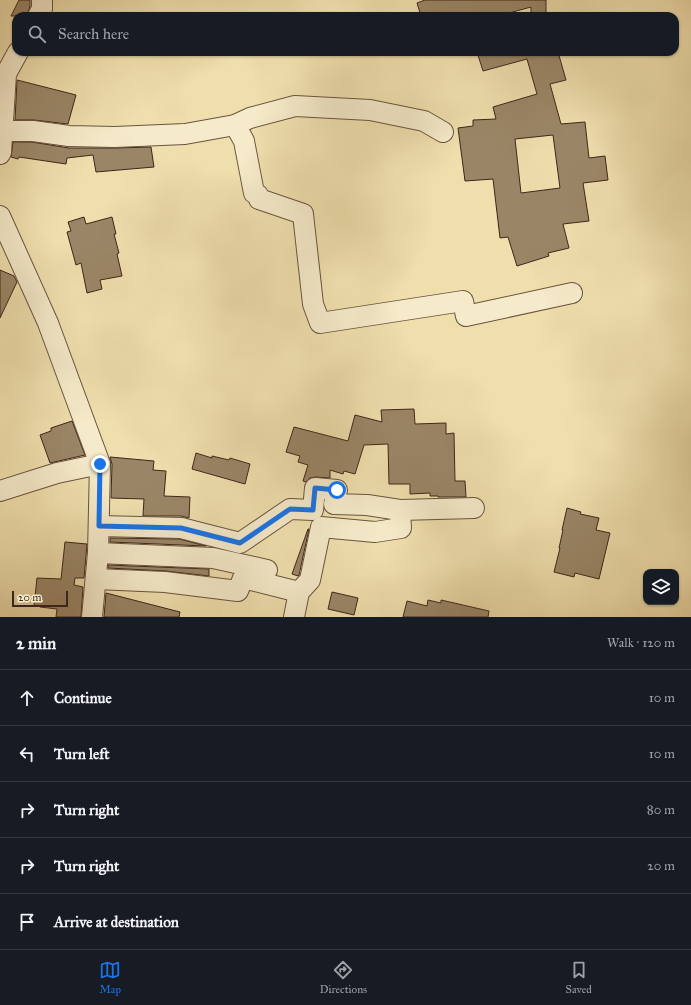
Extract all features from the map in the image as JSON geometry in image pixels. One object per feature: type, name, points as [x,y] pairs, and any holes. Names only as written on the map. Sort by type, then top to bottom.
[{"type":"street","points":[[40,12],[42,8],[42,0]]},
{"type":"street","points":[[0,154],[2,152],[3,131],[3,74],[15,56]]},
{"type":"street","points":[[3,131],[33,131],[69,136],[115,137],[185,134],[235,125],[250,118],[295,106],[370,110],[424,121],[443,132]]},
{"type":"street","points":[[235,125],[244,141],[254,193],[258,195],[259,200],[303,214],[313,304],[320,323],[463,301],[466,316],[572,293]]},
{"type":"street","points":[[0,216],[48,323],[100,464],[98,553],[92,617]]},
{"type":"street","points":[[0,491],[57,473],[100,464]]},
{"type":"street","points":[[99,526],[181,528],[240,543],[290,509],[313,510],[315,488],[337,490],[334,504],[400,510],[474,508]]},
{"type":"street","points":[[294,617],[321,527],[375,532],[401,528],[400,510]]},
{"type":"street","points":[[98,553],[213,558],[304,586]]},
{"type":"street","points":[[96,579],[165,582],[238,591],[243,578],[304,586]]},
{"type":"building","points":[[19,0],[30,0],[28,12],[13,12]]},
{"type":"building","points":[[425,0],[546,0],[546,12],[531,12],[531,7],[513,12],[420,12],[417,3]]},
{"type":"building","points":[[478,56],[559,56],[566,80],[550,84],[561,124],[585,122],[589,158],[605,156],[608,180],[583,183],[589,221],[563,224],[569,248],[548,253],[549,256],[517,266],[508,237],[500,238],[493,179],[465,181],[458,128],[473,126],[473,120],[496,119],[493,107],[537,94],[527,59],[483,71]],"holes":[[[553,135],[560,188],[521,193],[515,139]]]},
{"type":"building","points":[[17,80],[76,95],[68,124],[34,120],[15,120]]},
{"type":"building","points":[[13,142],[32,142],[69,148],[151,147],[154,167],[96,172],[93,155],[67,158],[66,164],[19,157],[18,159],[11,157]]},
{"type":"building","points":[[84,217],[86,224],[112,217],[116,234],[114,234],[119,253],[117,254],[122,276],[100,280],[102,289],[87,293],[81,263],[76,265],[67,232],[71,231],[68,222]]},
{"type":"building","points":[[0,270],[14,276],[17,282],[0,318]]},
{"type":"building","points":[[414,409],[415,424],[446,423],[446,434],[454,433],[455,481],[465,481],[466,497],[438,497],[430,496],[430,493],[410,494],[410,484],[389,484],[388,444],[364,445],[355,474],[344,471],[343,474],[330,470],[330,478],[310,478],[306,482],[303,481],[308,465],[298,462],[300,456],[286,452],[294,427],[348,441],[355,415],[382,422],[381,410]]},
{"type":"building","points":[[72,421],[85,455],[50,463],[40,435],[51,431],[51,428]]},
{"type":"building","points":[[196,453],[212,458],[212,456],[229,460],[230,458],[250,464],[245,484],[192,469]]},
{"type":"building","points":[[110,457],[154,461],[153,470],[166,471],[164,496],[190,497],[189,518],[181,516],[143,516],[144,499],[111,498],[112,464]]},
{"type":"building","points":[[567,508],[581,512],[580,514],[599,518],[596,530],[610,533],[599,579],[575,573],[574,577],[554,572]]},
{"type":"building","points":[[309,529],[298,576],[292,574]]},
{"type":"building","points":[[110,538],[179,539],[206,546],[110,542]]},
{"type":"building","points":[[65,542],[87,544],[84,578],[75,578],[74,585],[83,587],[81,617],[56,617],[57,609],[34,606],[37,578],[61,579]]},
{"type":"building","points":[[108,565],[209,569],[209,576],[166,571],[108,568]]},
{"type":"building","points":[[332,592],[358,598],[354,615],[328,609]]},
{"type":"building","points":[[106,593],[180,612],[179,617],[104,617]]},
{"type":"building","points":[[428,600],[441,603],[441,600],[489,611],[488,617],[403,617],[407,601],[427,606]]},
{"type":"route","points":[[100,464],[99,526],[181,528],[240,543],[290,509],[313,510],[315,488],[337,490]]}]
